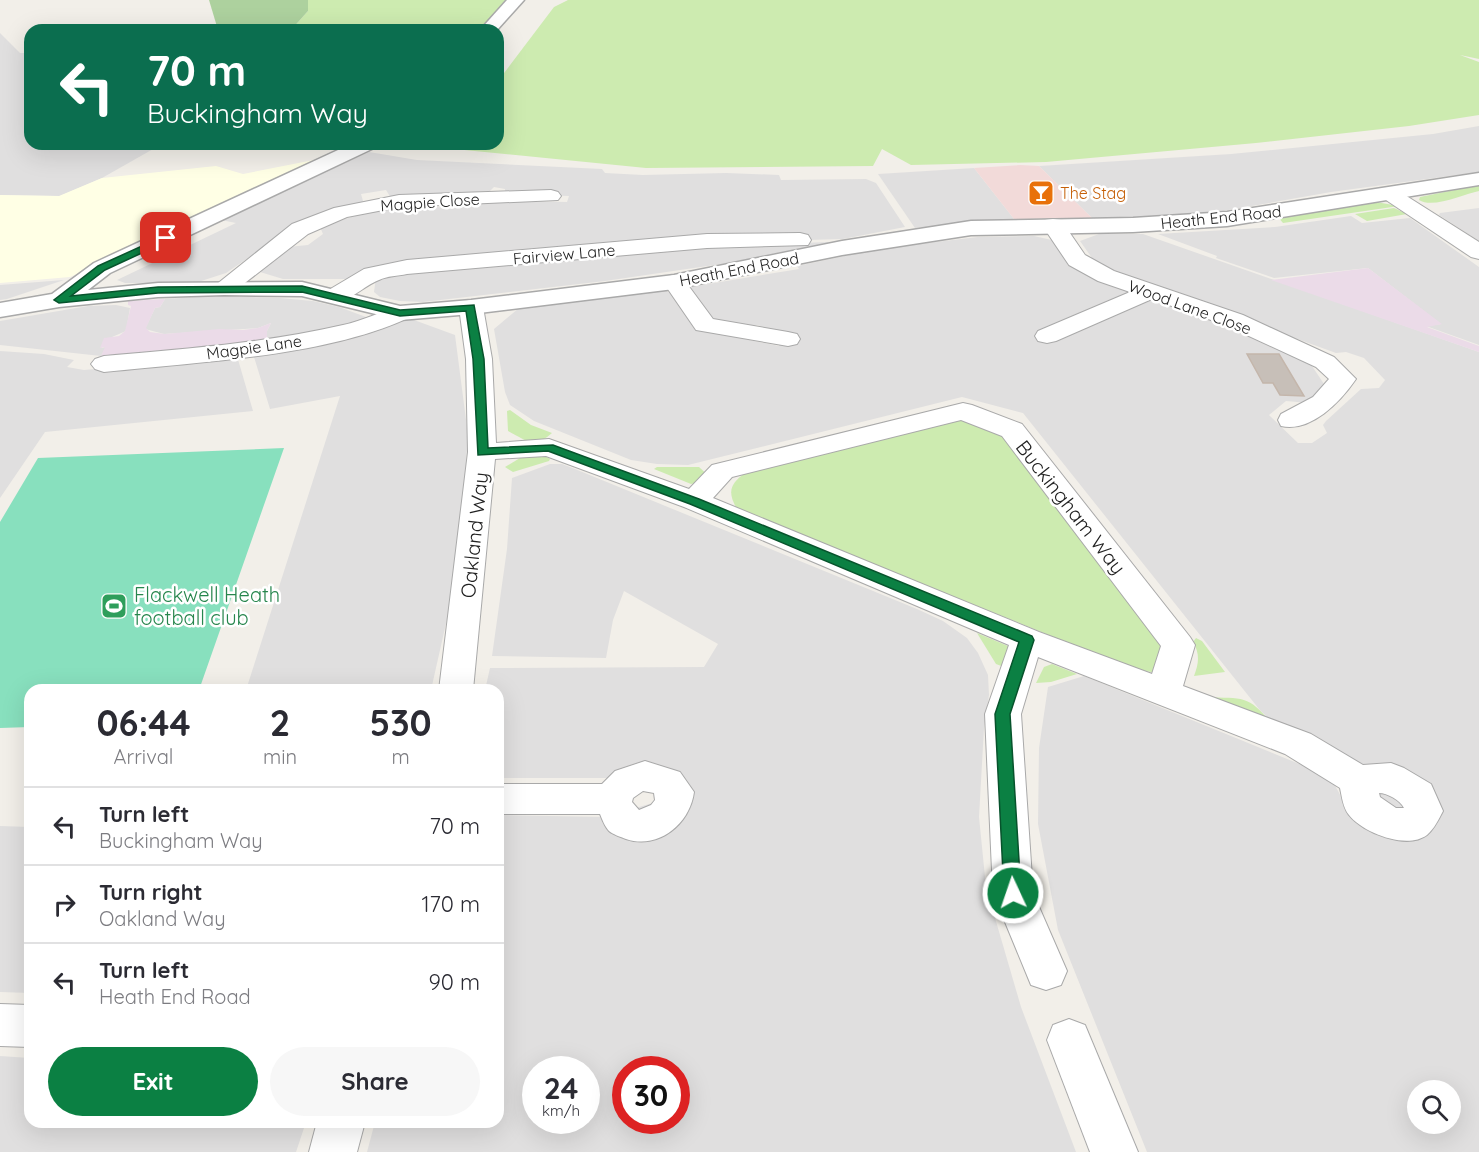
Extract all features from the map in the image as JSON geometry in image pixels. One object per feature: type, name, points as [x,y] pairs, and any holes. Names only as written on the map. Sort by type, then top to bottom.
[{"type":"street","points":[[494,24],[516,0]]},
{"type":"street","points":[[59,300],[102,268],[354,150]]},
{"type":"street","name":"Heath End Road","points":[[0,310],[59,300],[158,290],[224,288],[302,289],[400,313],[471,307],[674,282],[918,235],[971,228],[1192,222],[1479,179]]},
{"type":"street","points":[[1390,194],[1479,252]]},
{"type":"street","name":"Magpie Close","points":[[224,288],[300,229],[341,212],[399,201],[551,196]]},
{"type":"street","name":"Wood Lane Close","points":[[1053,225],[1077,260],[1106,276],[1234,320],[1325,362],[1343,379],[1322,403],[1291,420]]},
{"type":"street","name":"Fairview Lane","points":[[335,296],[372,274],[407,267],[707,241],[800,240]]},
{"type":"street","points":[[1083,284],[1106,276]]},
{"type":"street","points":[[674,282],[705,325],[788,339]]},
{"type":"street","points":[[1047,336],[1149,292]]},
{"type":"street","name":"Oakland Way","points":[[457,684],[482,452],[479,359],[471,307]]},
{"type":"street","name":"Magpie Lane","points":[[104,364],[242,350],[335,335],[380,323],[400,313]]},
{"type":"street","name":"Buckingham Way","points":[[694,501],[722,471],[963,411],[1012,430],[1178,645],[1164,692]]},
{"type":"street","points":[[482,452],[549,447],[694,501],[1027,640],[1298,744],[1358,780]]},
{"type":"street","points":[[1027,640],[1003,714],[1012,881],[1013,893],[1046,970]]},
{"type":"street","points":[[504,799],[613,799]]},
{"type":"street","points":[[0,1024],[24,1026]]},
{"type":"street","points":[[1069,1040],[1114,1152]]},
{"type":"street","points":[[333,1152],[339,1128]]},
{"type":"shaded area","points":[[0,33],[20,53],[24,53],[24,150],[151,150],[102,178],[60,196],[0,195]]},
{"type":"shaded area","points":[[1479,126],[1479,172],[1331,192],[1206,214],[1162,218],[1092,218],[1039,166],[1231,154],[1433,134]]},
{"type":"shaded area","points":[[369,152],[417,160],[602,169],[605,173],[779,175],[781,180],[866,179],[876,183],[905,227],[843,239],[731,242],[350,279],[283,279],[260,272],[262,264],[288,247],[308,245],[323,234],[320,227],[367,212],[407,206],[461,208],[465,200],[567,202],[569,196],[505,194],[505,189],[494,187],[490,191],[391,198],[386,190],[361,194],[363,201],[359,204],[301,222],[226,273],[195,283],[125,283],[117,280],[236,223],[221,220]]},
{"type":"shaded area","points":[[329,157],[70,277],[0,283],[0,195],[59,196],[102,178],[216,166],[243,174]]},
{"type":"shaded area","points":[[1039,166],[1092,218],[1014,219],[974,168]]},
{"type":"shaded area","points":[[974,168],[1014,219],[915,228],[878,174]]},
{"type":"shaded area","points":[[1479,208],[1479,241],[1439,215],[1440,213]]},
{"type":"shaded area","points":[[1351,216],[1362,223],[1410,218],[1479,267],[1479,345],[1426,326],[1441,324],[1368,268],[1274,278],[1216,258],[1217,256],[1158,234],[1275,227]]},
{"type":"shaded area","points":[[1099,234],[1143,234],[1479,352],[1479,1152],[1147,1152],[1058,930],[1038,824],[1039,748],[1048,687],[1084,676],[1324,774],[1331,778],[1345,804],[1359,768],[1272,722],[1259,709],[1023,413],[962,397],[688,465],[631,460],[534,421],[510,405],[505,392],[494,329],[519,308],[665,290],[673,295],[690,322],[700,330],[779,346],[782,341],[767,328],[757,325],[745,328],[713,321],[689,289],[690,287],[799,269],[797,266],[912,242],[919,244],[978,237],[1034,236],[1056,241],[1150,298],[1306,357],[1326,387],[1309,403],[1286,401],[1269,415],[1298,443],[1312,443],[1327,433],[1323,425],[1326,421],[1361,389],[1379,388],[1385,380],[1364,358],[1346,352],[1336,353],[1118,274],[1092,258],[1080,241]]},
{"type":"shaded area","points":[[832,242],[728,263],[605,281],[423,302],[380,297],[374,292],[376,277],[380,275],[732,245]]},
{"type":"shaded area","points":[[1368,268],[1442,324],[1427,327],[1479,346],[1479,352],[1271,280]]},
{"type":"shaded area","points":[[64,280],[7,299],[0,300],[0,285]]},
{"type":"shaded area","points":[[214,296],[313,301],[339,307],[374,320],[267,341],[267,331],[271,323],[258,328],[164,334],[145,329],[155,308],[160,307],[165,299]]},
{"type":"shaded area","points":[[165,299],[160,307],[155,308],[146,328],[150,332],[165,334],[219,329],[243,330],[271,323],[267,331],[267,341],[187,351],[101,356],[105,347],[100,348],[104,338],[119,336],[125,331],[131,306],[128,305],[128,301]]},
{"type":"shaded area","points":[[116,305],[130,308],[126,331],[112,337],[101,348],[106,347],[101,356],[0,345],[0,321],[88,306]]},
{"type":"shaded area","points":[[405,320],[414,320],[455,335],[468,435],[463,509],[447,619],[432,684],[248,684],[340,396],[270,409],[254,357],[257,353]]},
{"type":"shaded area","points":[[0,351],[44,354],[74,360],[67,367],[84,370],[237,356],[253,411],[45,432],[0,498]]},
{"type":"shaded area","points":[[550,464],[562,464],[917,609],[943,621],[967,638],[978,653],[988,675],[989,695],[984,728],[979,817],[986,887],[1021,1007],[1076,1152],[367,1152],[373,1128],[504,1128],[504,815],[605,817],[690,792],[686,779],[670,769],[609,778],[504,778],[504,684],[486,684],[490,668],[704,667],[718,644],[624,591],[613,620],[606,658],[492,656],[507,549],[512,478]]},
{"type":"shaded area","points":[[0,826],[24,827],[24,993],[0,992]]},
{"type":"shaded area","points":[[0,1056],[24,1058],[24,1128],[304,1128],[296,1152],[0,1152]]},
{"type":"green space","points":[[209,0],[308,0],[308,11],[296,24],[216,24]]},
{"type":"green space","points":[[308,0],[508,0],[486,24],[296,24],[308,11]]},
{"type":"green space","points":[[568,0],[1479,0],[1479,59],[1460,55],[1479,62],[1479,115],[1409,126],[1256,143],[1046,162],[911,165],[882,149],[873,166],[646,168],[464,150],[504,150],[504,73],[554,7]]},
{"type":"green space","points":[[1479,185],[1479,191],[1449,200],[1432,203],[1419,200],[1420,197]]},
{"type":"green space","points":[[1370,201],[1399,206],[1283,223],[1278,217]]},
{"type":"green space","points":[[1394,208],[1407,214],[1367,221],[1355,214]]},
{"type":"green space","points":[[510,410],[531,425],[552,433],[535,442],[520,438],[508,431],[507,411]]},
{"type":"green space","points":[[955,419],[999,425],[1178,654],[1166,671],[1151,672],[1133,669],[737,509],[732,498],[733,485],[745,473]]},
{"type":"green space","name":"Flackwell Heath football club","points":[[284,448],[201,684],[24,684],[24,727],[0,728],[0,522],[38,458]]},
{"type":"green space","points":[[540,453],[550,459],[549,461],[513,472],[505,467],[520,458]]},
{"type":"green space","points":[[657,467],[699,467],[712,479],[691,484],[654,469]]},
{"type":"green space","points":[[977,633],[1015,649],[1012,670],[996,664]]},
{"type":"green space","points":[[1196,638],[1202,641],[1225,672],[1194,676],[1198,659],[1193,642]]},
{"type":"green space","points":[[1052,664],[1077,674],[1051,682],[1036,683],[1044,667]]},
{"type":"green space","points":[[1206,697],[1244,700],[1257,707],[1272,724]]},
{"type":"building","points":[[1247,354],[1279,354],[1304,396],[1280,395],[1273,383],[1263,383]]},
{"type":"place","name":"The Stag","points":[[1041,193]]},
{"type":"place","name":"Flackwell Heath football club","points":[[114,606]]},
{"type":"route","points":[[166,238],[102,268],[59,300],[158,290],[302,289],[400,313],[471,307],[479,359],[482,452],[549,447],[694,501],[1027,640],[1003,714],[1013,893]]}]
